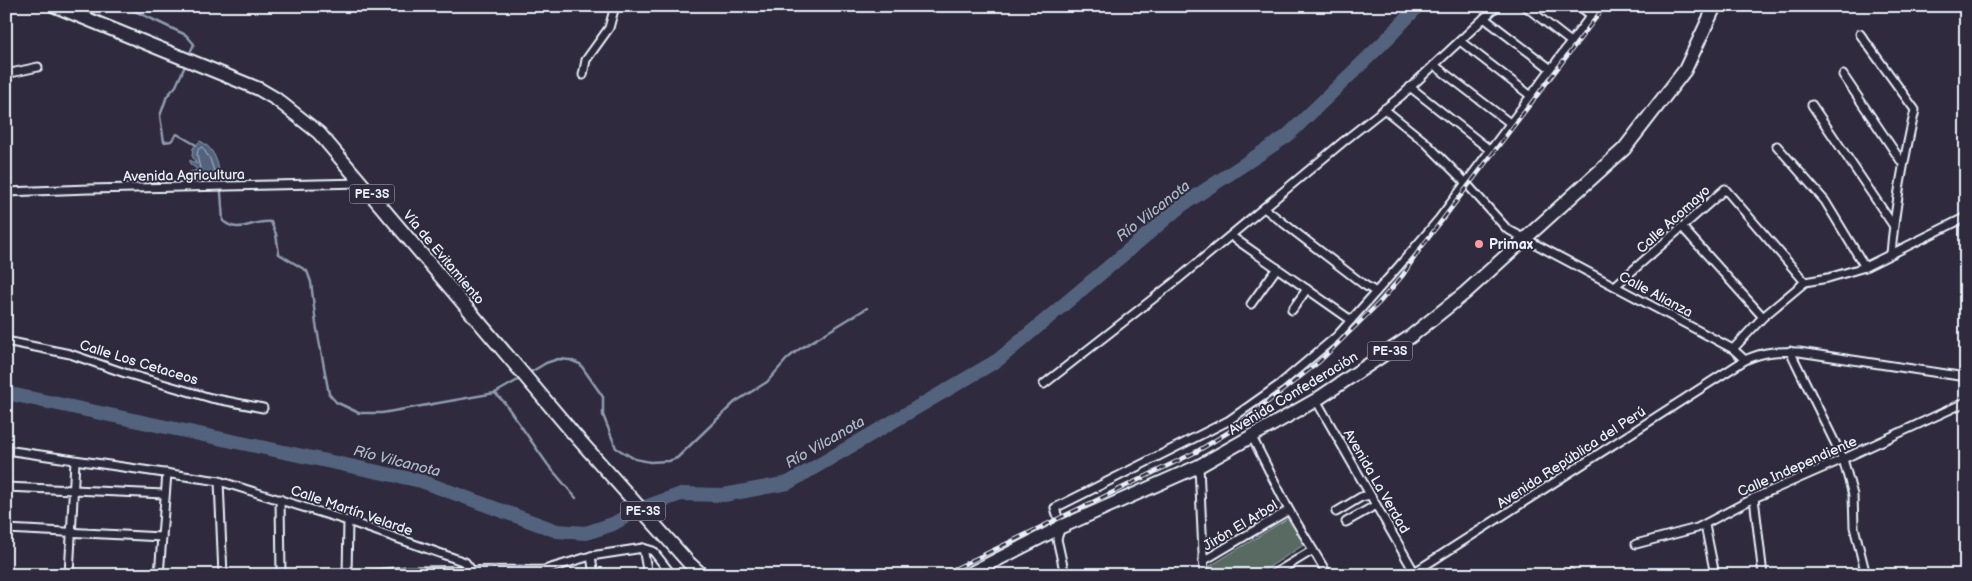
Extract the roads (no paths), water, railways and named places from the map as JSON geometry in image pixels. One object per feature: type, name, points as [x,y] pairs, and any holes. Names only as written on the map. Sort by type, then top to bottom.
[{"type":"highway","name":"Vía de Evitamiento","points":[[55,6],[259,89],[276,99],[319,133],[615,480],[702,575]]},
{"type":"highway","name":"Avenida Confederación","points":[[966,575],[1060,527],[1199,466],[1316,400],[1410,337],[1465,293],[1624,149],[1685,70],[1715,6]]},
{"type":"street","points":[[583,75],[586,60],[610,28],[614,6]]},
{"type":"street","points":[[1044,384],[1231,236],[1384,109],[1497,6]]},
{"type":"street","points":[[1525,6],[1571,42]]},
{"type":"street","points":[[1579,6],[1591,15]]},
{"type":"street","points":[[1064,575],[1057,539],[1060,527],[1056,508],[1228,421],[1279,385],[1337,336],[1438,219],[1598,6]]},
{"type":"street","points":[[1484,18],[1551,68]]},
{"type":"street","points":[[1860,34],[1915,110],[1903,164],[1893,224],[1891,254]]},
{"type":"street","points":[[1460,41],[1531,96]]},
{"type":"street","points":[[1434,65],[1510,123]]},
{"type":"street","points":[[6,74],[38,67]]},
{"type":"street","points":[[1843,75],[1903,164]]},
{"type":"street","points":[[1410,87],[1490,150]]},
{"type":"street","points":[[1812,105],[1893,224]]},
{"type":"street","name":"Calle Alianza","points":[[1384,109],[1425,142],[1465,182],[1507,229],[1733,349],[1745,360]]},
{"type":"street","points":[[1777,146],[1825,201],[1865,267]]},
{"type":"street","name":"Avenida Agricultura","points":[[6,192],[363,184]]},
{"type":"street","name":"Calle Acomayo","points":[[1615,286],[1725,189],[1805,282]]},
{"type":"street","points":[[1264,208],[1376,292]]},
{"type":"street","points":[[1733,349],[1763,317],[1805,282],[1828,278],[1865,267],[1966,217]]},
{"type":"street","points":[[1682,227],[1763,317]]},
{"type":"street","points":[[1231,236],[1351,320]]},
{"type":"street","points":[[1251,304],[1276,268]]},
{"type":"street","points":[[1292,310],[1307,289]]},
{"type":"street","name":"Calle Los Cetaceos","points":[[6,340],[70,354],[124,373],[211,398],[263,408]]},
{"type":"street","points":[[1745,360],[1760,353],[1790,352],[1966,377]]},
{"type":"street","points":[[1790,352],[1844,459],[1853,495],[1854,527],[1866,575]]},
{"type":"street","name":"Avenida República del Perú","points":[[1414,574],[1745,360]]},
{"type":"street","name":"Avenida La Verdad","points":[[1316,400],[1414,574]]},
{"type":"street","name":"Calle Independiente","points":[[1636,544],[1705,525],[1754,498],[1844,459],[1966,402]]},
{"type":"street","points":[[1252,437],[1289,510],[1328,575]]},
{"type":"street","name":"Calle Martín Velarde","points":[[6,450],[219,481],[348,521],[465,562],[472,573]]},
{"type":"street","points":[[69,575],[75,491],[75,460]]},
{"type":"street","points":[[1199,466],[1204,575]]},
{"type":"street","points":[[159,575],[167,473]]},
{"type":"street","points":[[219,481],[223,575]]},
{"type":"street","points":[[6,487],[164,494]]},
{"type":"street","points":[[1336,512],[1360,497],[1370,495]]},
{"type":"street","points":[[1754,498],[1763,575]]},
{"type":"street","points":[[280,499],[280,575]]},
{"type":"street","points":[[1346,522],[1376,505]]},
{"type":"street","name":"Jirón El Arbol","points":[[1203,562],[1289,510]]},
{"type":"street","points":[[347,575],[348,521]]},
{"type":"street","points":[[1705,525],[1715,575]]},
{"type":"street","points":[[6,529],[162,536]]},
{"type":"street","points":[[643,548],[648,575]]},
{"type":"street","points":[[363,575],[544,572],[591,556],[643,548],[653,551],[672,575]]},
{"type":"street","points":[[1272,575],[1313,550]]},
{"type":"street","points":[[591,556],[594,575]]},
{"type":"street","points":[[6,574],[14,575]]},
{"type":"water","points":[[200,141],[209,147],[215,156],[220,178],[192,180],[190,172],[198,170],[190,164],[190,160],[197,164],[192,156],[193,148]]},
{"type":"waterway","points":[[124,6],[186,35],[194,44],[190,53]]},
{"type":"waterway","name":"Río Vilcanota","points":[[6,393],[421,481],[557,531],[586,533],[613,524],[639,509],[681,494],[724,495],[788,483],[998,360],[1181,206],[1287,136],[1388,38],[1418,6]]},
{"type":"waterway","points":[[185,66],[176,86],[167,96],[160,116],[164,142],[171,141],[177,134],[196,145]]},
{"type":"waterway","points":[[220,178],[223,221],[235,227],[271,222],[276,234],[279,254],[307,271],[311,282],[316,324],[329,394],[336,402],[359,413],[382,413],[495,393],[518,380]]},
{"type":"waterway","points":[[531,372],[546,363],[558,359],[570,360],[580,364],[603,397],[603,415],[616,448],[635,459],[650,462],[669,461],[677,458],[735,402],[767,382],[787,359],[798,350],[867,308]]},
{"type":"waterway","points":[[495,393],[504,402],[548,465],[576,498]]},
{"type":"railway","points":[[942,575],[1196,452],[1232,430],[1319,362],[1379,303],[1403,275],[1420,249],[1605,6]]},
{"type":"place","name":"Primax","points":[[1479,244]]}]
